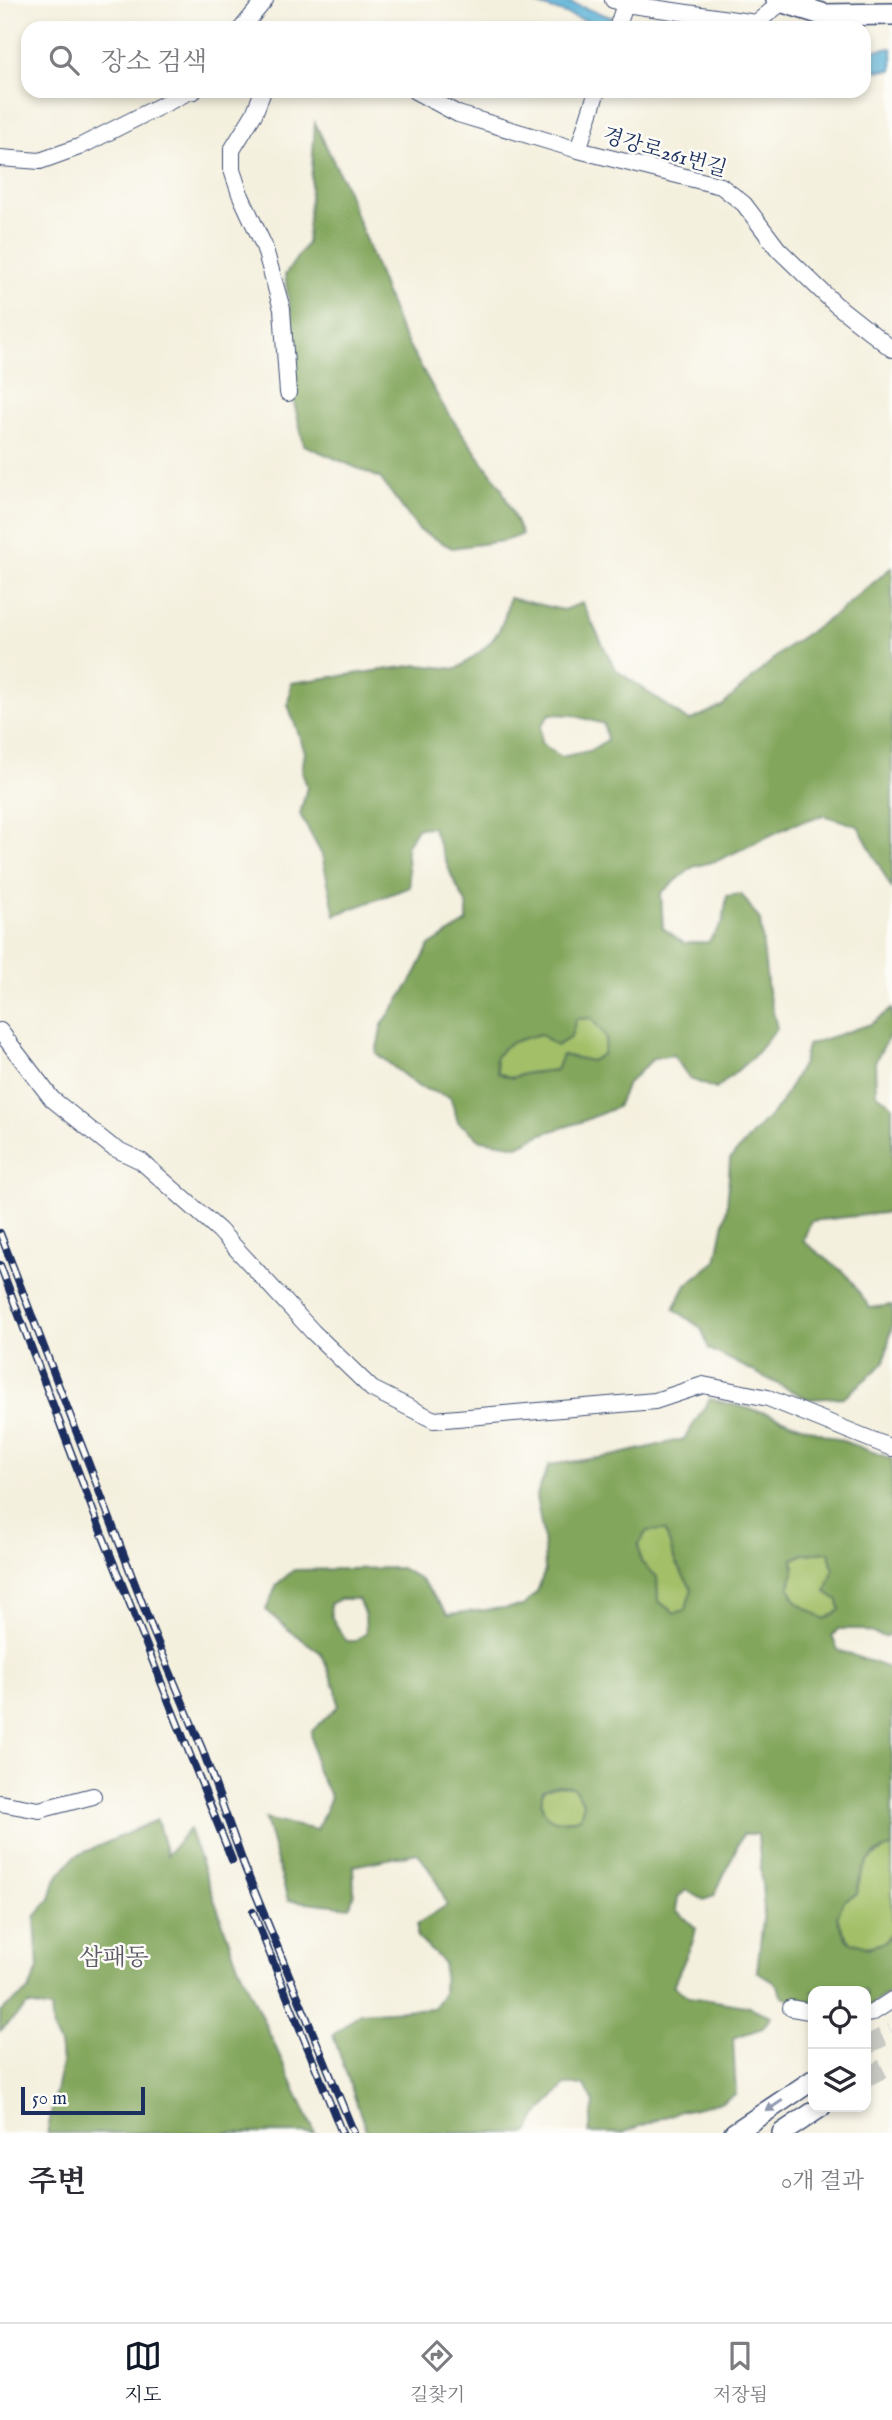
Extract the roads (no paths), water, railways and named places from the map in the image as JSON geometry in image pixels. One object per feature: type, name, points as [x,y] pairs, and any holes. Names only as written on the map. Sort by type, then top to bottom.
[{"type":"main road","points":[[779,1],[825,15],[892,14]]},
{"type":"street","points":[[248,21],[265,0]]},
{"type":"street","points":[[758,21],[779,1]]},
{"type":"street","points":[[619,11],[733,21]]},
{"type":"street","points":[[0,158],[40,161],[79,148],[177,98]]},
{"type":"street","points":[[260,98],[254,114],[232,150],[232,170],[264,246],[282,309],[288,393]]},
{"type":"street","name":"경강로261번길","points":[[428,98],[458,114],[578,150],[721,186],[744,204],[778,249],[835,304],[892,349]]},
{"type":"street","points":[[578,150],[595,98]]},
{"type":"street","points":[[0,1031],[52,1098],[112,1147],[142,1161],[219,1230],[313,1332],[372,1389],[434,1420],[656,1401],[703,1385],[768,1398],[892,1448]]},
{"type":"street","points":[[0,1803],[39,1810],[93,1796]]},
{"type":"street","points":[[871,2013],[892,2000]]},
{"type":"street","points":[[791,2008],[808,2011]]},
{"type":"street","points":[[734,2133],[808,2083]]},
{"type":"street","points":[[782,2133],[814,2112]]},
{"type":"water","points":[[524,0],[562,0],[622,21],[587,21]]},
{"type":"water","points":[[892,48],[892,70],[871,71],[871,51]]},
{"type":"tunnel","points":[[871,2043],[892,2032]]},
{"type":"tunnel","points":[[871,2074],[892,2064]]},
{"type":"railway","points":[[0,1233],[153,1631],[203,1751],[245,1868],[354,2133]]},
{"type":"railway","points":[[0,1265],[98,1524],[232,1860]]},
{"type":"railway","points":[[253,1912],[342,2133]]},
{"type":"district","name":"삼패동","points":[[114,1957]]}]
